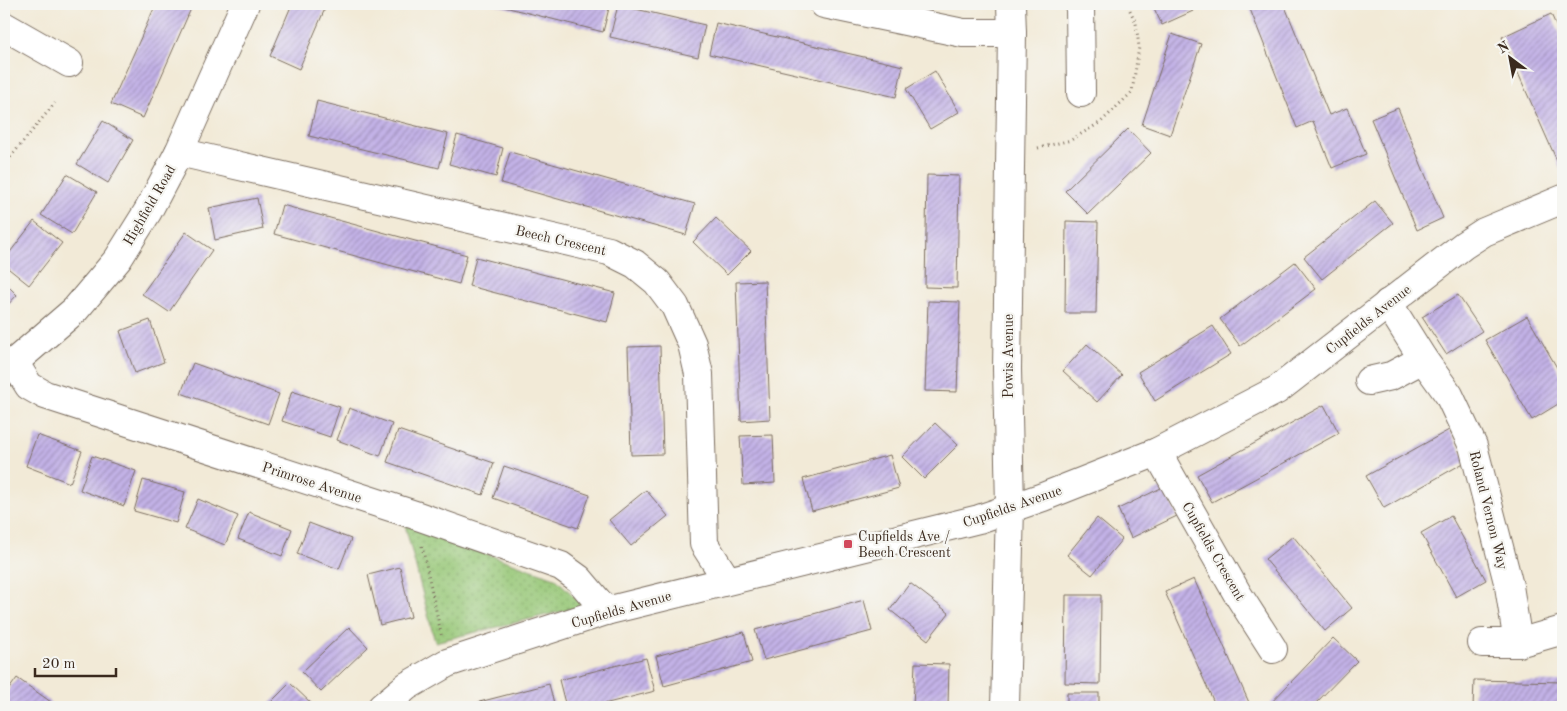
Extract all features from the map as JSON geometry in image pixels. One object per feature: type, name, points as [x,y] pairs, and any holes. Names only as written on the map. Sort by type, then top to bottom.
[{"type":"street","name":"Highfield Road","points":[[9,367],[75,310],[118,259],[148,212],[179,152],[245,4]]},
{"type":"street","points":[[824,4],[963,32],[1012,34]]},
{"type":"street","name":"Powis Avenue","points":[[1005,707],[1010,507],[1006,369],[1011,4]]},
{"type":"street","points":[[1080,4],[1081,93]]},
{"type":"street","points":[[4,26],[69,63]]},
{"type":"street","name":"Beech Crescent","points":[[179,152],[609,251],[635,264],[657,282],[675,306],[692,344],[698,374],[704,544],[727,580]]},
{"type":"street","name":"Cupfields Avenue","points":[[382,707],[408,686],[447,663],[606,611],[979,519],[1157,452],[1277,390],[1388,303],[1484,232],[1563,199]]},
{"type":"street","name":"Roland Vernon Way","points":[[1388,303],[1448,395],[1473,446],[1509,586],[1518,643]]},
{"type":"street","points":[[1369,381],[1390,376],[1423,359]]},
{"type":"street","name":"Primrose Avenue","points":[[9,367],[29,386],[45,395],[415,516],[561,566],[579,579],[606,611]]},
{"type":"street","name":"Cupfields Crescent","points":[[1157,452],[1237,593],[1273,649]]},
{"type":"street","points":[[1482,643],[1518,643],[1563,630]]},
{"type":"path","points":[[4,165],[55,103]]},
{"type":"path","points":[[415,516],[447,663]]},
{"type":"green space","points":[[405,525],[555,578],[584,606],[435,642]]},
{"type":"building","points":[[156,4],[193,4],[143,118],[111,104]]},
{"type":"building","points":[[292,4],[327,4],[299,69],[270,56]]},
{"type":"building","points":[[493,4],[610,4],[603,32]]},
{"type":"building","points":[[1152,4],[1189,4],[1193,11],[1162,25]]},
{"type":"building","points":[[1248,4],[1284,4],[1329,115],[1347,108],[1366,154],[1332,168],[1313,121],[1297,128]]},
{"type":"building","points":[[618,5],[705,25],[698,57],[610,37]]},
{"type":"building","points":[[1551,14],[1563,41],[1563,169],[1561,170],[1502,37]]},
{"type":"building","points":[[716,23],[903,66],[896,97],[709,54]]},
{"type":"building","points":[[1172,34],[1201,44],[1170,135],[1142,125]]},
{"type":"building","points":[[935,71],[959,112],[930,129],[906,89]]},
{"type":"building","points":[[317,101],[448,134],[439,168],[309,136]]},
{"type":"building","points":[[1398,108],[1443,218],[1417,230],[1371,119]]},
{"type":"building","points":[[103,121],[133,140],[108,183],[77,164]]},
{"type":"building","points":[[1128,129],[1151,153],[1088,214],[1065,191]]},
{"type":"building","points":[[457,135],[503,148],[496,177],[449,164]]},
{"type":"building","points":[[510,152],[695,204],[686,235],[501,183]]},
{"type":"building","points":[[67,174],[97,192],[72,234],[41,215]]},
{"type":"building","points":[[927,175],[959,176],[957,288],[925,287]]},
{"type":"building","points":[[257,198],[263,229],[215,240],[209,208]]},
{"type":"building","points":[[1375,201],[1393,223],[1322,279],[1304,257]]},
{"type":"building","points":[[282,205],[467,255],[459,284],[274,234]]},
{"type":"building","points":[[716,218],[751,251],[727,275],[693,242]]},
{"type":"building","points":[[34,221],[62,243],[29,285],[4,265],[4,260]]},
{"type":"building","points":[[1066,221],[1098,222],[1096,313],[1065,313]]},
{"type":"building","points":[[186,232],[212,250],[169,312],[142,294]]},
{"type":"building","points":[[476,257],[615,293],[607,322],[469,286]]},
{"type":"building","points":[[1295,262],[1316,289],[1240,346],[1220,319]]},
{"type":"building","points":[[765,281],[770,419],[741,421],[736,282]]},
{"type":"building","points":[[4,282],[17,295],[4,309]]},
{"type":"building","points":[[1458,295],[1482,331],[1446,354],[1422,317]]},
{"type":"building","points":[[928,301],[960,302],[957,392],[925,391]]},
{"type":"building","points":[[1527,316],[1563,378],[1563,401],[1532,420],[1485,340]]},
{"type":"building","points":[[150,320],[164,362],[135,373],[120,331]]},
{"type":"building","points":[[1213,326],[1231,354],[1155,401],[1138,372]]},
{"type":"building","points":[[1087,344],[1122,375],[1097,402],[1063,371]]},
{"type":"building","points":[[660,346],[663,454],[631,455],[628,347]]},
{"type":"building","points":[[193,363],[279,394],[268,424],[181,393]]},
{"type":"building","points":[[292,391],[340,407],[330,437],[282,421]]},
{"type":"building","points":[[1324,405],[1339,433],[1212,502],[1197,475]]},
{"type":"building","points":[[349,408],[392,424],[380,456],[337,440]]},
{"type":"building","points":[[935,423],[958,445],[924,479],[902,457]]},
{"type":"building","points":[[398,430],[494,463],[483,495],[387,462]]},
{"type":"building","points":[[1449,430],[1467,461],[1384,508],[1366,476]]},
{"type":"building","points":[[37,435],[82,451],[70,483],[26,466]]},
{"type":"building","points":[[773,435],[775,483],[743,485],[740,436]]},
{"type":"building","points":[[890,455],[899,488],[812,511],[803,479]]},
{"type":"building","points":[[92,456],[136,471],[124,506],[80,490]]},
{"type":"building","points":[[504,466],[590,495],[578,528],[493,498]]},
{"type":"building","points":[[143,480],[185,492],[176,523],[134,511]]},
{"type":"building","points":[[1163,487],[1177,516],[1131,538],[1118,509]]},
{"type":"building","points":[[646,490],[668,516],[631,546],[609,520]]},
{"type":"building","points":[[198,499],[238,516],[225,545],[185,529]]},
{"type":"building","points":[[249,512],[292,529],[282,556],[238,539]]},
{"type":"building","points":[[1451,516],[1486,580],[1456,597],[1421,533]]},
{"type":"building","points":[[1097,518],[1122,539],[1092,575],[1067,555]]},
{"type":"building","points":[[309,523],[351,539],[339,569],[297,554]]},
{"type":"building","points":[[1293,536],[1352,608],[1325,631],[1265,559]]},
{"type":"building","points":[[1563,564],[1563,582],[1558,566]]},
{"type":"building","points":[[400,567],[411,617],[380,625],[368,575]]},
{"type":"building","points":[[1194,579],[1251,707],[1216,707],[1165,592]]},
{"type":"building","points":[[910,583],[949,613],[928,640],[890,610]]},
{"type":"building","points":[[1066,595],[1101,595],[1100,684],[1065,683]]},
{"type":"building","points":[[864,600],[872,631],[764,660],[755,630]]},
{"type":"building","points":[[349,627],[368,647],[321,692],[302,672]]},
{"type":"building","points":[[744,632],[752,662],[664,686],[656,656]]},
{"type":"building","points":[[1333,638],[1357,661],[1312,707],[1267,707]]},
{"type":"building","points":[[646,658],[655,691],[592,707],[566,707],[559,680]]},
{"type":"building","points":[[915,663],[949,664],[948,707],[913,707]]},
{"type":"building","points":[[17,678],[51,702],[47,707],[4,707],[4,696]]},
{"type":"building","points":[[1474,680],[1563,682],[1563,707],[1473,707]]},
{"type":"building","points":[[290,683],[312,704],[309,707],[266,707]]},
{"type":"building","points":[[549,684],[555,707],[460,707]]},
{"type":"building","points":[[1067,693],[1099,693],[1099,707],[1067,707]]},
{"type":"place","name":"Cupfields Ave / Beech Crescent","points":[[848,544]]}]
